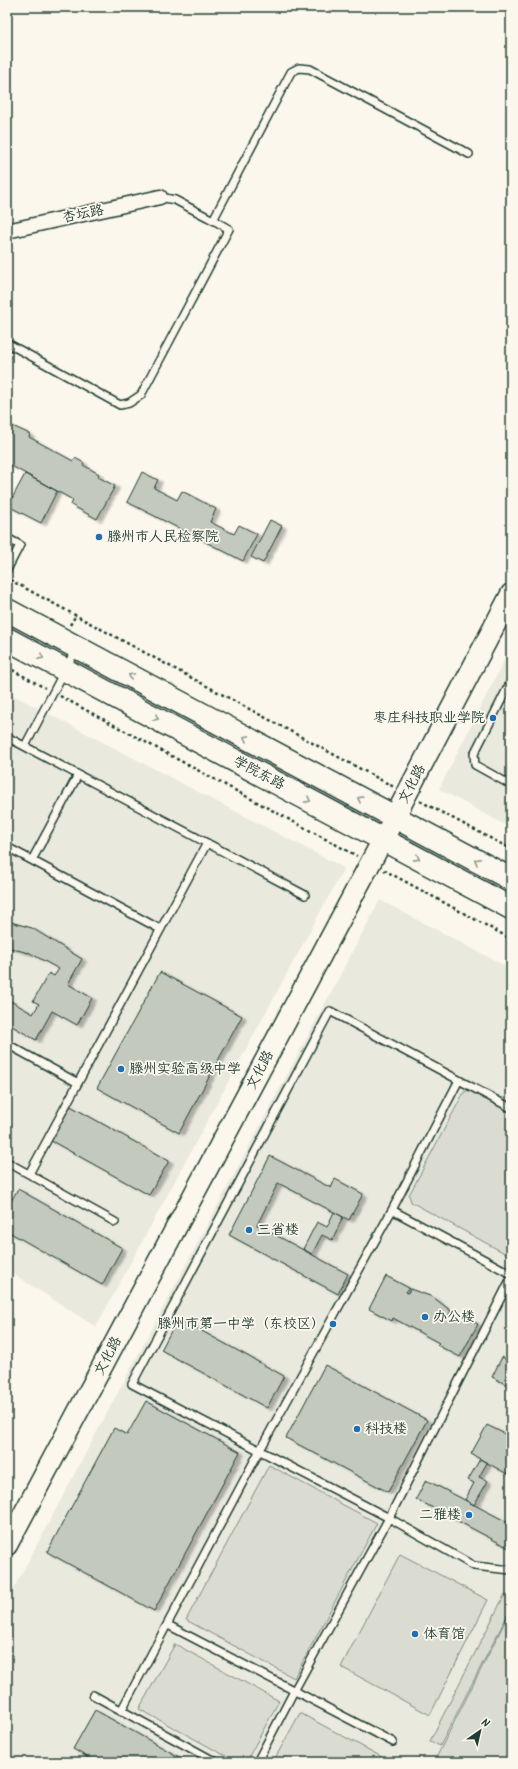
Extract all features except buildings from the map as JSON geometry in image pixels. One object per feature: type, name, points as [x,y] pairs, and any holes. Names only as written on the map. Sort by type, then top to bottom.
[{"type":"main road","name":"学院东路","points":[[7,610],[511,879]]},
{"type":"main road","name":"学院东路","points":[[7,639],[511,908]]},
{"type":"street","name":"杏坛路","points":[[7,231],[160,197]]},
{"type":"street","name":"文化路","points":[[7,1545],[383,840],[511,594]]},
{"type":"lane","points":[[214,220],[291,72],[299,68],[310,69],[469,154]]},
{"type":"lane","points":[[7,343],[120,405],[129,403],[141,394],[229,229],[175,200],[160,197]]},
{"type":"lane","points":[[7,538],[20,545],[7,570]]},
{"type":"lane","points":[[25,746],[76,647]]},
{"type":"lane","points":[[511,681],[474,754],[475,765],[511,785]]},
{"type":"lane","points":[[7,737],[305,895]]},
{"type":"lane","points":[[32,860],[78,775]]},
{"type":"lane","points":[[29,1174],[207,843]]},
{"type":"lane","points":[[7,847],[160,929]]},
{"type":"lane","points":[[511,1108],[330,1011],[132,1384],[389,1518],[474,1566],[511,1570]]},
{"type":"lane","points":[[7,1044],[78,1083]]},
{"type":"lane","points":[[121,1712],[260,1450],[392,1210],[459,1080]]},
{"type":"lane","points":[[7,1162],[115,1222]]},
{"type":"lane","points":[[392,1210],[511,1274]]},
{"type":"lane","points":[[257,1762],[294,1691],[389,1518],[511,1278]]},
{"type":"lane","points":[[168,1625],[393,1742]]},
{"type":"lane","points":[[92,1695],[216,1762]]},
{"type":"path","points":[[7,578],[511,850]]},
{"type":"path","points":[[7,667],[511,939]]},
{"type":"shaded area","name":"枣庄科技职业学院","points":[[511,647],[511,828],[439,789]]},
{"type":"shaded area","name":"滕州实验高级中学","points":[[7,692],[344,868],[96,1327],[7,1270]]},
{"type":"shaded area","name":"滕州市第一中学（东校区）","points":[[380,900],[511,969],[511,1762],[7,1762],[7,1601]]},
{"type":"shaded area","points":[[469,1090],[511,1113],[511,1253],[508,1255],[411,1202],[409,1195],[464,1092]]},
{"type":"shaded area","points":[[269,1465],[377,1523],[294,1678],[186,1620]]},
{"type":"shaded area","name":"体育馆","points":[[400,1554],[488,1600],[430,1715],[341,1667]]},
{"type":"shaded area","points":[[505,1594],[511,1597],[511,1608],[440,1746],[430,1741]]},
{"type":"shaded area","points":[[511,1610],[511,1762],[434,1762]]},
{"type":"shaded area","points":[[175,1644],[279,1701],[246,1762],[237,1762],[139,1709]]},
{"type":"shaded area","points":[[300,1713],[382,1757],[379,1762],[273,1762]]},
{"type":"place","name":"滕州市人民检察院","points":[[99,537]]},
{"type":"place","name":"枣庄科技职业学院","points":[[493,718]]},
{"type":"place","name":"滕州实验高级中学","points":[[121,1069]]},
{"type":"place","name":"三省楼","points":[[249,1230]]},
{"type":"place","name":"办公楼","points":[[425,1317]]},
{"type":"place","name":"滕州市第一中学（东校区）","points":[[333,1324]]},
{"type":"place","name":"科技楼","points":[[357,1429]]},
{"type":"place","name":"二雅楼","points":[[469,1515]]},
{"type":"place","name":"体育馆","points":[[415,1634]]}]
